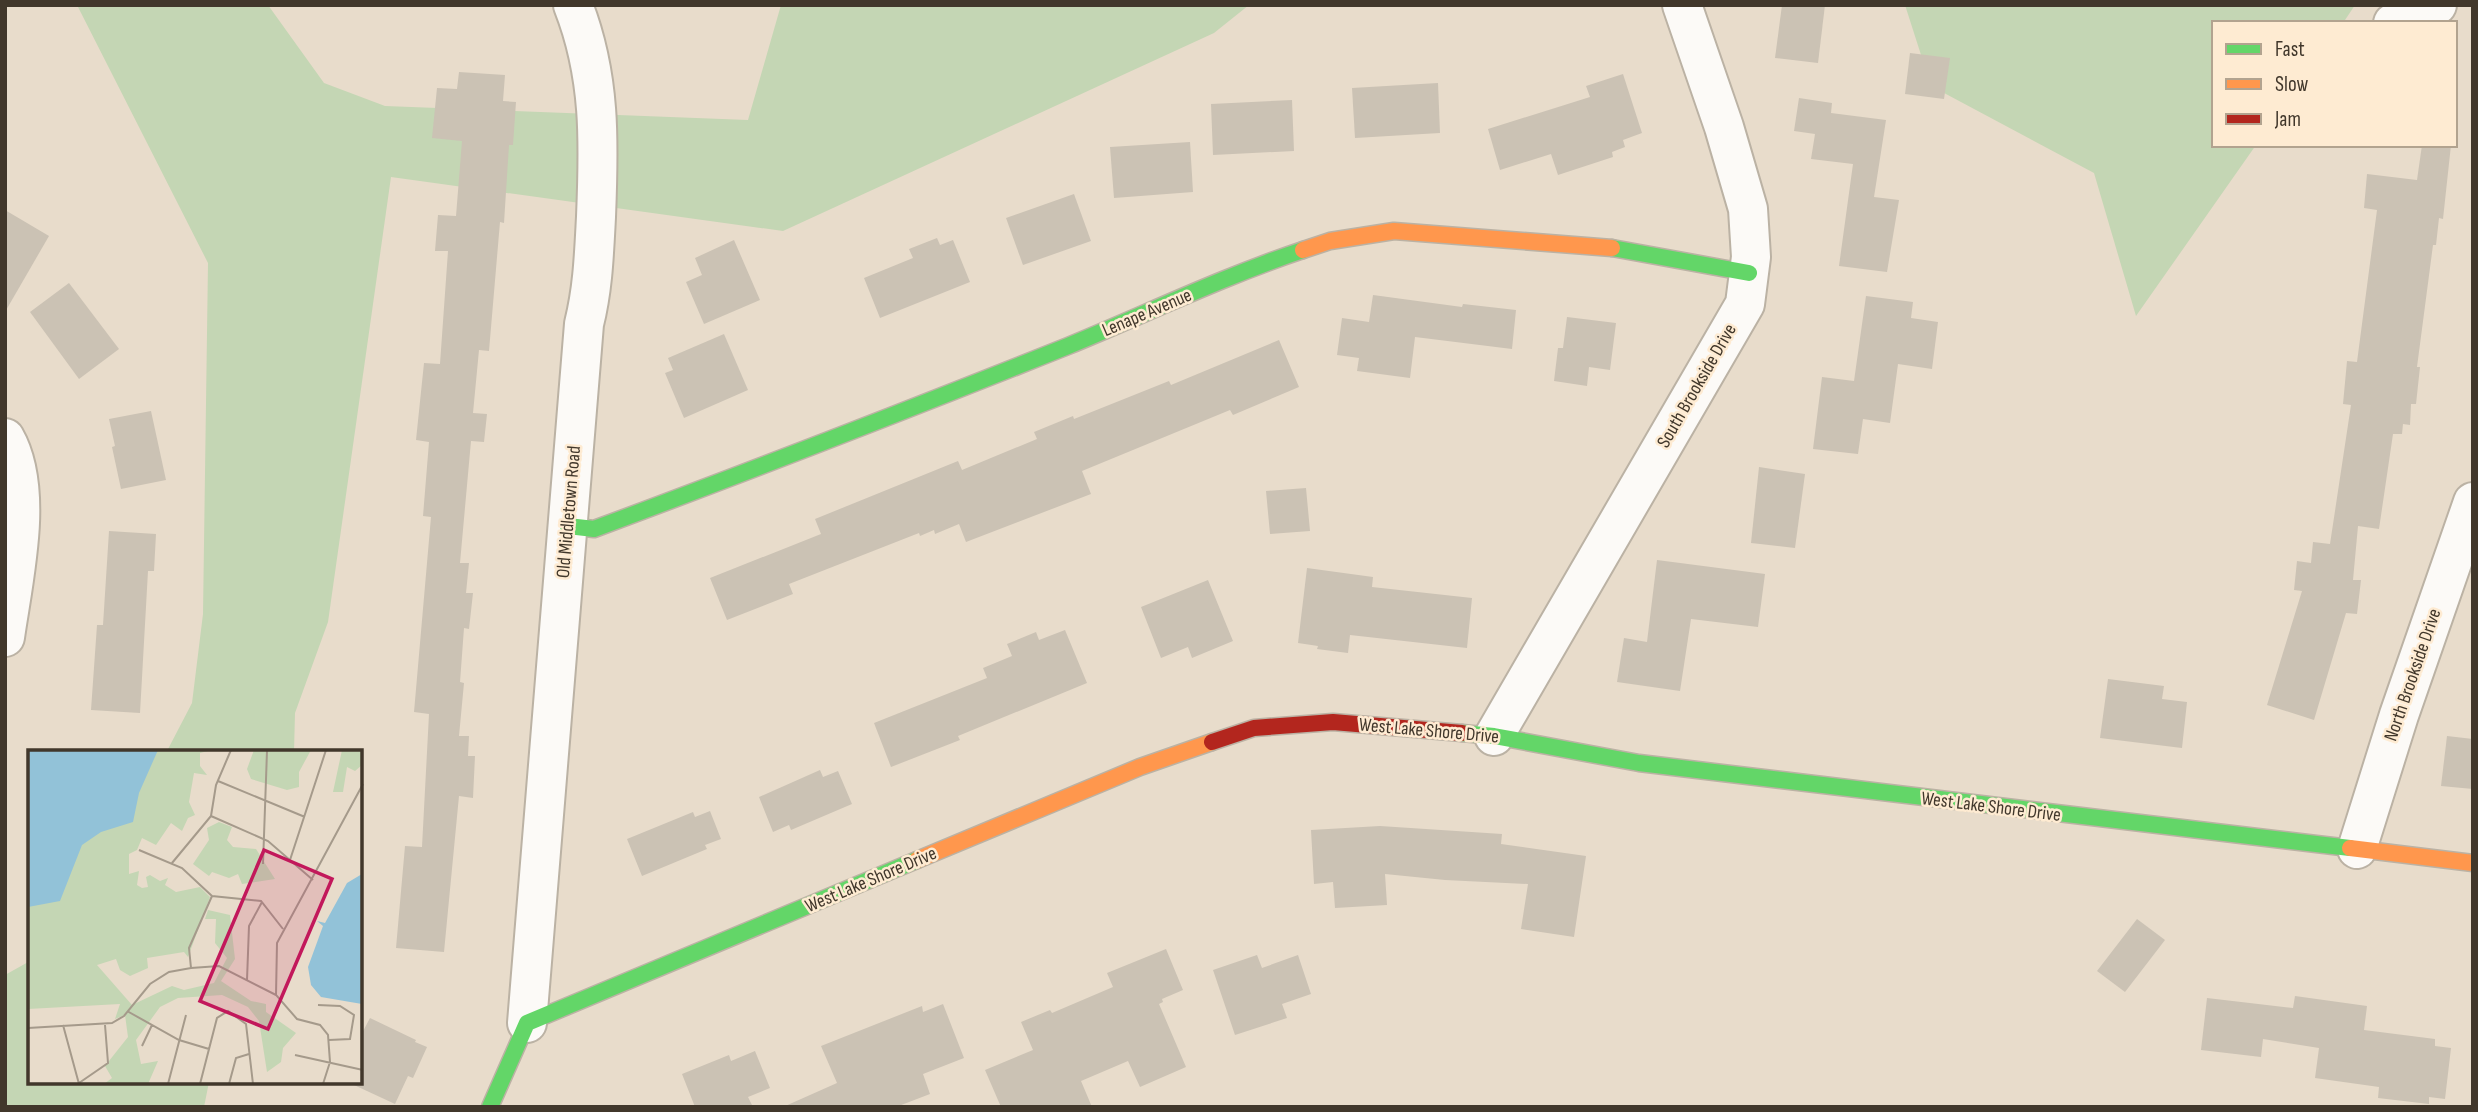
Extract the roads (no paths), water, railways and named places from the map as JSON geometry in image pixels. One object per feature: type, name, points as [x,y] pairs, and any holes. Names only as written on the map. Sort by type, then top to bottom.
[{"type":"street","name":"Old Middletown Road","points":[[527,1023],[584,324],[592,293],[599,144],[591,60],[573,5]]},
{"type":"street","name":"South Brookside Drive","points":[[1494,736],[1745,304],[1751,257],[1748,209],[1724,127],[1682,5]]},
{"type":"street","points":[[2398,21],[2437,5]]},
{"type":"street","name":"Lenape Avenue","points":[[568,526],[594,529],[1023,364],[1255,266],[1330,242],[1394,231],[1611,248],[1749,273]]},
{"type":"street","points":[[5,438],[14,453],[22,514],[5,637]]},
{"type":"street","name":"North Brookside Drive","points":[[2357,849],[2399,715],[2473,502]]},
{"type":"street","name":"West Lake Shore Drive","points":[[527,1023],[1140,767],[1254,728],[1332,722],[1494,736],[1639,763],[2473,863]]},
{"type":"street","points":[[489,1107],[527,1023]]}]
